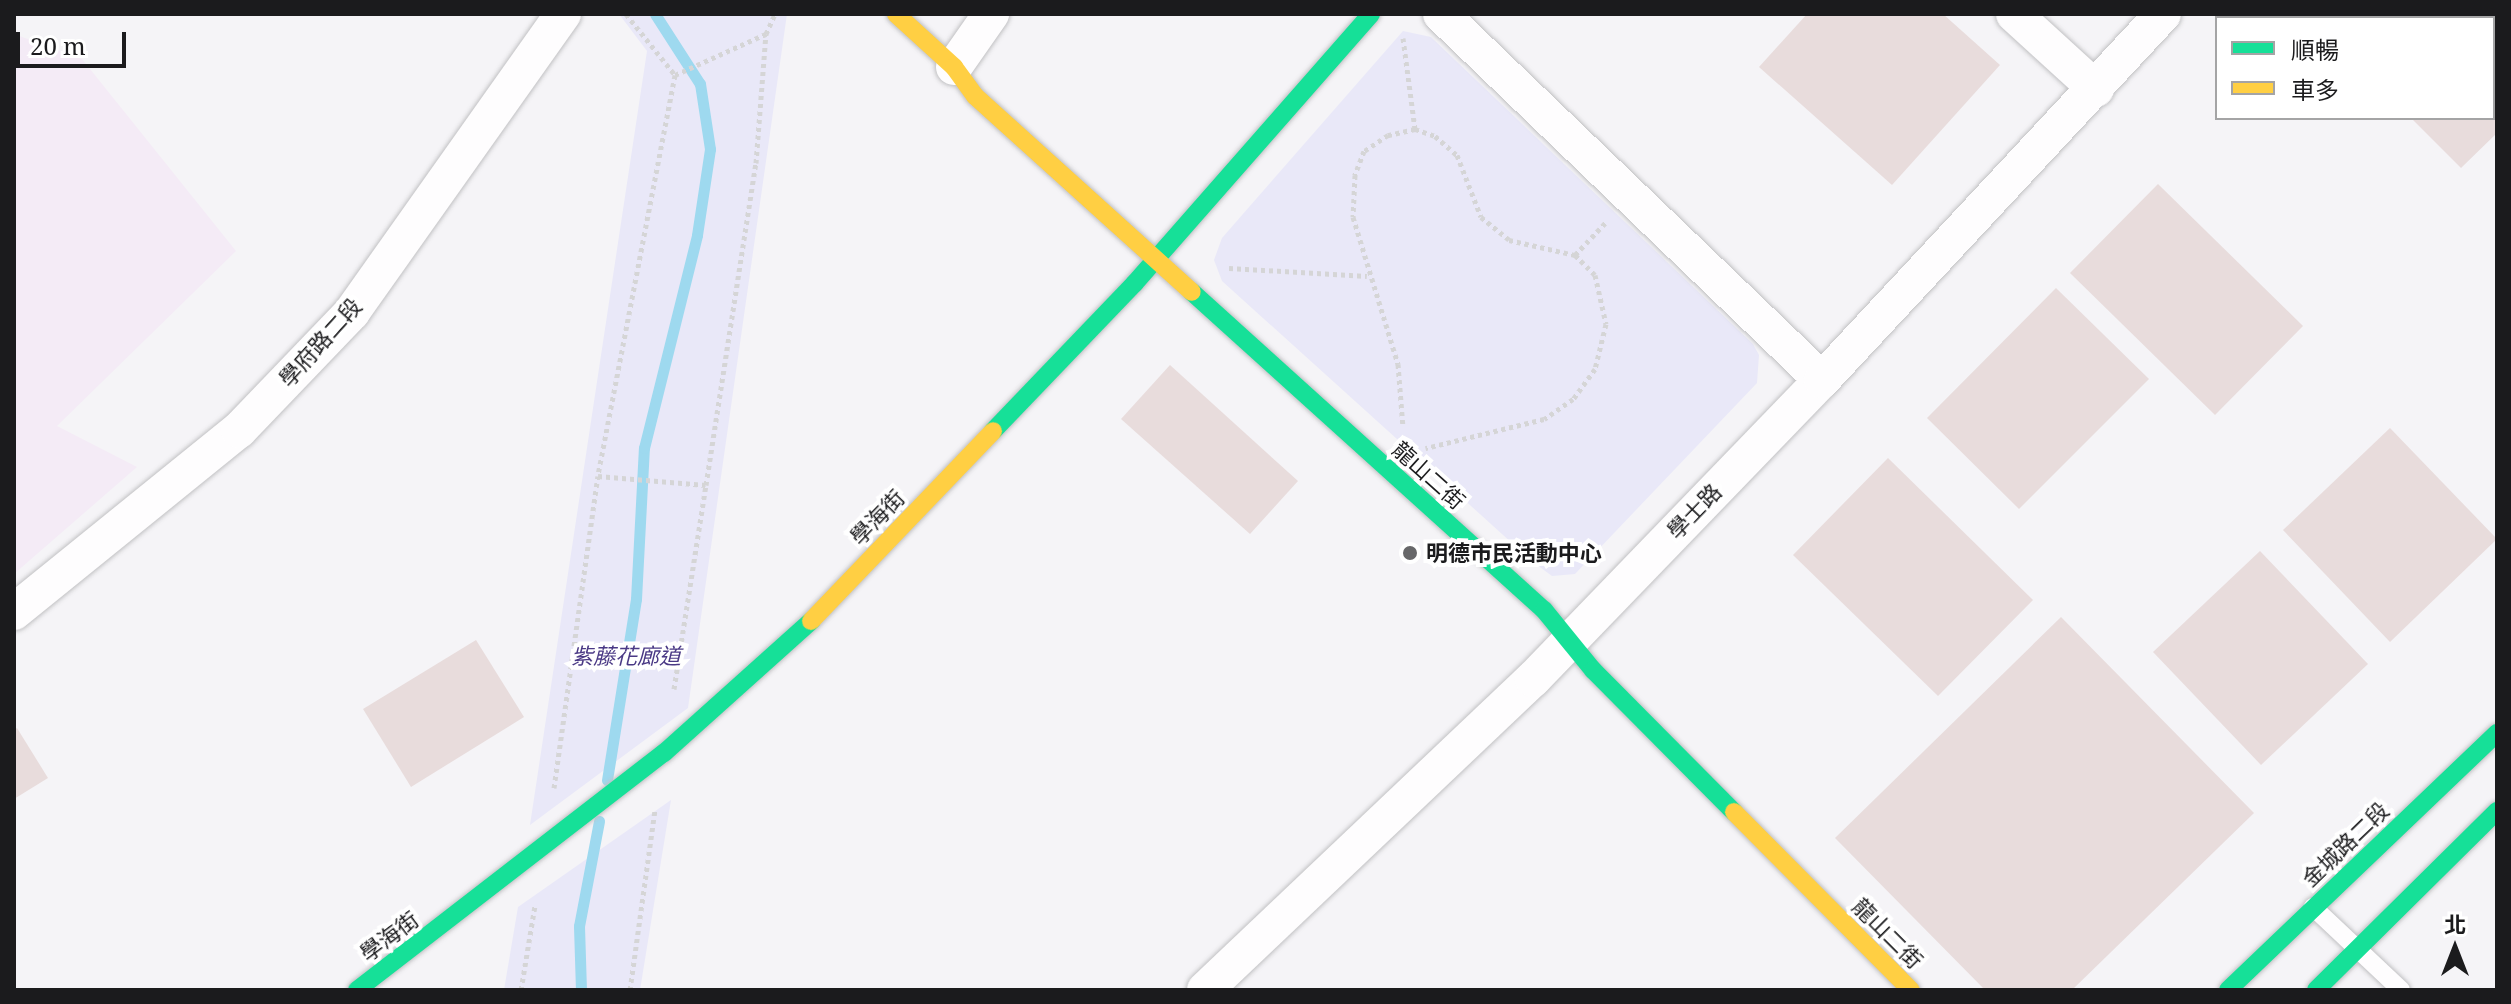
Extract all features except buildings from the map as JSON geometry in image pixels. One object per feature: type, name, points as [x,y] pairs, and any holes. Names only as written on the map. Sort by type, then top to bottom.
[{"type":"street","name":"學府路二段","points":[[14,612],[239,430],[352,312],[563,14]]},
{"type":"street","name":"龍山二街","points":[[896,14],[954,67],[975,96],[1570,639],[1593,670],[1911,990]]},
{"type":"street","points":[[954,67],[991,14]]},
{"type":"street","name":"學海街","points":[[357,990],[664,753],[811,621],[1156,260],[1371,14]]},
{"type":"street","points":[[1441,14],[1822,380]]},
{"type":"street","points":[[2014,14],[2096,89]]},
{"type":"street","name":"學士路","points":[[1205,990],[1570,639],[1822,380],[2163,14]]},
{"type":"street","name":"金城路二段","points":[[2228,990],[2497,733]]},
{"type":"street","points":[[2316,990],[2497,811]]},
{"type":"lane","points":[[2313,907],[2401,990]]},
{"type":"path","points":[[521,990],[545,847],[598,476],[675,75],[626,14]]},
{"type":"path","points":[[673,695],[756,163],[766,34],[775,14]]},
{"type":"path","points":[[1401,25],[1415,129]]},
{"type":"path","points":[[675,75],[766,34]]},
{"type":"path","points":[[1404,438],[1398,364],[1367,276],[1353,217],[1355,175],[1364,151],[1388,135],[1415,129],[1435,136],[1457,155],[1481,217],[1509,240],[1575,255],[1595,275],[1606,324],[1595,369],[1573,399],[1544,419],[1421,449]]},
{"type":"path","points":[[1575,255],[1619,209]]},
{"type":"path","points":[[1224,268],[1367,276]]},
{"type":"path","points":[[598,476],[706,485]]},
{"type":"path","points":[[630,990],[664,753]]},
{"type":"shaded area","points":[[14,34],[82,59],[236,251],[57,426],[137,467],[14,574]]},
{"type":"green space","name":"紫藤花廊道","points":[[619,14],[787,14],[688,708],[530,825],[647,51]]},
{"type":"green space","points":[[1403,31],[1431,37],[1753,344],[1759,355],[1757,383],[1575,574],[1552,576],[1533,562],[1222,281],[1214,260],[1222,238]]},
{"type":"green space","points":[[671,800],[640,990],[504,990],[518,907]]},
{"type":"waterway","points":[[607,780],[636,599],[644,448],[697,235],[710,149],[700,84],[655,14]]},
{"type":"waterway","points":[[581,990],[579,926],[599,821]]},
{"type":"traffic: fast","points":[[993,431],[1134,284],[1371,14]]},
{"type":"traffic: fast","points":[[1192,292],[1544,610],[1593,670],[1734,812]]},
{"type":"traffic: fast","points":[[357,990],[664,753],[811,621]]},
{"type":"traffic: fast","points":[[2228,990],[2497,733]]},
{"type":"traffic: fast","points":[[2316,990],[2497,811]]},
{"type":"traffic: slow","points":[[896,14],[954,67],[975,96],[1192,292]]},
{"type":"traffic: slow","points":[[811,621],[993,431]]},
{"type":"traffic: slow","points":[[1734,812],[1911,990]]},
{"type":"place","name":"明德市民活動中心","points":[[1410,553]]}]
